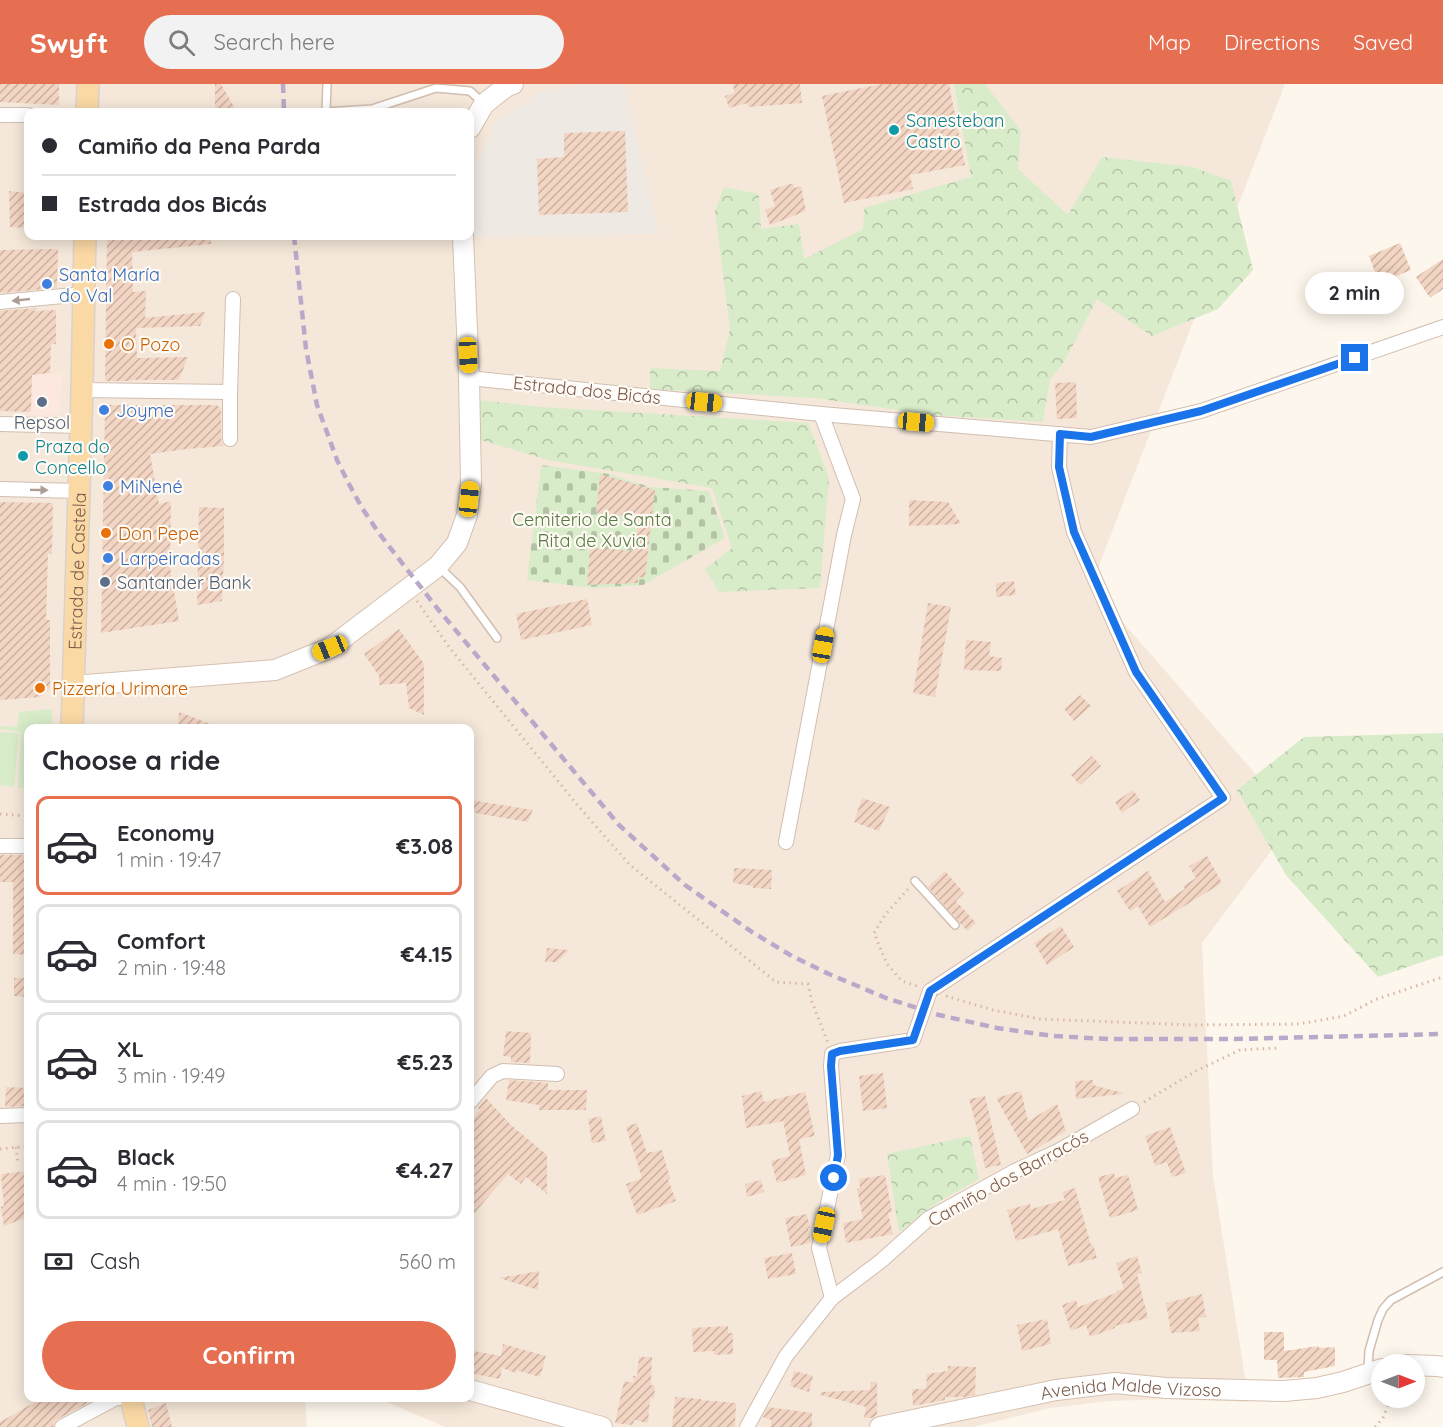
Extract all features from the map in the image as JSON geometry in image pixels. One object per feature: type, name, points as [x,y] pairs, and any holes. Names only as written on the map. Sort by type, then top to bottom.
[{"type":"main road","points":[[87,108],[88,84]]},
{"type":"main road","name":"Estrada de Castela","points":[[72,724],[85,240]]},
{"type":"main road","points":[[132,1402],[138,1427]]},
{"type":"street","points":[[474,121],[484,104],[513,84]]},
{"type":"street","points":[[0,115],[24,115]]},
{"type":"street","points":[[73,686],[275,670],[330,648],[438,566],[457,543],[467,515],[471,483],[463,240]]},
{"type":"street","points":[[0,302],[84,294]]},
{"type":"street","points":[[230,439],[233,299]]},
{"type":"street","name":"Estrada dos Bicás","points":[[469,378],[821,414],[1091,437],[1201,411],[1443,327]]},
{"type":"street","points":[[82,390],[230,392]]},
{"type":"street","points":[[786,842],[841,546],[853,499],[821,414]]},
{"type":"street","points":[[0,424],[81,426]]},
{"type":"street","points":[[832,1298],[819,1248],[838,1155],[832,1054],[913,1040],[930,991],[1223,798],[1136,672],[1074,532],[1059,467],[1060,434]]},
{"type":"street","points":[[0,489],[79,491]]},
{"type":"street","points":[[0,846],[24,846]]},
{"type":"street","points":[[474,1097],[492,1076],[503,1071],[557,1074]]},
{"type":"street","name":"Camiño dos Barracós","points":[[747,1427],[786,1356],[832,1298],[881,1261],[928,1219],[1015,1171],[1058,1151],[1132,1109]]},
{"type":"street","points":[[0,1116],[24,1115]]},
{"type":"street","points":[[1425,1366],[1443,1367]]},
{"type":"street","name":"Avenida Malde Vizoso","points":[[880,1427],[1056,1390],[1114,1383],[1166,1389],[1284,1391],[1317,1388],[1371,1372]]},
{"type":"street","points":[[474,1391],[602,1427]]},
{"type":"street","points":[[62,1427],[108,1402]]},
{"type":"lane","points":[[326,108],[327,84]]},
{"type":"lane","points":[[375,108],[436,88],[471,91],[484,104]]},
{"type":"lane","points":[[438,566],[460,587],[496,638]]},
{"type":"lane","points":[[915,881],[956,925]]},
{"type":"lane","points":[[1371,1358],[1369,1351],[1383,1309],[1391,1300],[1443,1272]]},
{"type":"path","points":[[408,588],[449,647],[579,807],[630,865],[776,982],[808,984],[812,1002],[832,1054]]},
{"type":"path","points":[[0,814],[24,816]]},
{"type":"path","points":[[915,881],[885,915],[874,933],[886,964],[902,981],[993,1010],[1040,1019],[1191,1025],[1299,1024],[1344,1016],[1377,999],[1443,977]]},
{"type":"path","points":[[1132,1109],[1196,1071],[1240,1050],[1277,1048]]},
{"type":"path","points":[[0,1149],[24,1146]]},
{"type":"path","points":[[16,1147],[18,1165]]},
{"type":"path","points":[[1375,1427],[1383,1418],[1387,1408]]},
{"type":"shaded area","points":[[0,84],[1285,84],[1091,586],[1295,819],[1202,943],[1213,1176],[1249,1402],[1171,1399],[1110,1401],[1050,1408],[973,1427],[445,1427],[386,1402],[474,1402],[474,724],[24,724],[24,1402],[305,1402],[307,1427],[0,1427]]},
{"type":"shaded area","points":[[581,84],[624,84],[659,234],[474,237],[474,169],[497,121],[540,93]]},
{"type":"shaded area","name":"Repsol","points":[[62,373],[60,410],[54,415],[31,415],[24,376]]},
{"type":"green space","points":[[954,84],[985,84],[1021,131],[1018,169],[1068,215],[1102,157],[1193,167],[1231,181],[1253,270],[1218,309],[1152,336],[1097,299],[1063,364],[1050,379],[1043,422],[933,415],[814,398],[650,389],[650,368],[720,371],[730,329],[715,211],[724,187],[759,194],[761,229],[799,224],[804,259],[863,229],[864,208],[971,177]]},
{"type":"green space","points":[[478,400],[541,407],[808,423],[829,478],[820,588],[719,592],[705,569],[732,548],[712,488],[548,460],[481,440]]},
{"type":"green space","name":"Cemiterio de Santa Rita de Xuvia","points":[[541,465],[609,474],[650,487],[709,491],[725,538],[643,585],[593,588],[527,580]]},
{"type":"green space","points":[[52,709],[52,724],[24,724],[24,789],[18,788],[21,732],[0,729],[0,726],[17,727],[19,712]]},
{"type":"green space","points":[[0,732],[19,733],[14,787],[0,785]]},
{"type":"green space","points":[[1443,733],[1443,955],[1378,977],[1286,875],[1237,790],[1304,737]]},
{"type":"green space","points":[[970,1136],[979,1179],[938,1202],[899,1232],[887,1154]]},
{"type":"building","points":[[0,84],[59,84],[59,105],[0,102]]},
{"type":"building","points":[[215,84],[221,84],[235,108],[215,108]]},
{"type":"building","points":[[733,84],[800,84],[802,103],[748,107],[748,103],[729,108],[725,96],[734,93]]},
{"type":"building","name":"Sanesteban Castro","points":[[882,84],[949,84],[965,165],[910,175],[913,189],[844,203],[822,96]]},
{"type":"building","points":[[625,131],[628,212],[539,215],[537,159],[564,157],[564,133]]},
{"type":"building","points":[[794,184],[794,188],[801,186],[806,211],[770,225],[765,210],[775,206],[770,190]]},
{"type":"building","points":[[9,191],[24,193],[24,228],[10,227]]},
{"type":"building","points":[[107,240],[211,240],[211,244],[132,252],[133,292],[146,291],[145,318],[205,312],[200,326],[136,328],[137,358],[188,357],[179,380],[105,381]]},
{"type":"building","points":[[1400,243],[1411,270],[1379,283],[1369,256]]},
{"type":"building","points":[[58,249],[56,288],[0,293],[0,250]]},
{"type":"building","points":[[1443,259],[1443,289],[1430,298],[1416,277]]},
{"type":"building","points":[[37,308],[33,311],[56,310],[56,344],[51,344],[50,373],[32,375],[31,412],[0,411],[0,311]]},
{"type":"building","points":[[1076,382],[1077,418],[1057,419],[1055,383]]},
{"type":"building","points":[[105,405],[217,405],[221,409],[223,446],[150,454],[159,504],[171,501],[170,567],[179,621],[101,633]]},
{"type":"building","points":[[600,475],[655,490],[645,578],[638,577],[638,583],[587,585],[590,548],[634,551],[639,517],[596,513]]},
{"type":"building","points":[[909,500],[948,502],[961,524],[909,526]]},
{"type":"building","points":[[0,502],[53,503],[52,554],[48,554],[46,620],[50,620],[50,688],[40,697],[0,700]]},
{"type":"building","points":[[199,507],[224,508],[224,554],[222,601],[197,605]]},
{"type":"building","points":[[1014,581],[1016,595],[996,597],[996,583]]},
{"type":"building","points":[[587,599],[592,625],[521,640],[516,614]]},
{"type":"building","points":[[928,603],[951,607],[935,697],[913,693]]},
{"type":"building","points":[[399,629],[424,664],[424,715],[409,708],[406,683],[379,685],[379,676],[364,654]]},
{"type":"building","points":[[966,640],[991,642],[989,656],[1002,658],[1001,671],[964,670]]},
{"type":"building","points":[[1080,695],[1091,706],[1074,721],[1064,709]]},
{"type":"building","points":[[179,712],[210,724],[178,724]]},
{"type":"building","points":[[1092,756],[1101,766],[1080,785],[1071,775]]},
{"type":"building","points":[[1133,790],[1140,800],[1122,813],[1115,802]]},
{"type":"building","points":[[862,798],[890,807],[879,831],[854,822]]},
{"type":"building","points":[[474,801],[533,810],[528,822],[474,813]]},
{"type":"building","points":[[0,855],[24,855],[24,955],[13,954],[13,882],[0,882]]},
{"type":"building","points":[[1207,856],[1222,883],[1150,927],[1138,906],[1130,911],[1117,891],[1148,871],[1165,902],[1185,889],[1183,886],[1196,878],[1189,866]]},
{"type":"building","points":[[734,868],[772,870],[771,889],[753,888],[753,886],[733,883]]},
{"type":"building","points":[[945,871],[964,893],[956,901],[976,923],[967,931],[928,887]]},
{"type":"building","points":[[1061,926],[1074,947],[1047,965],[1034,943]]},
{"type":"building","points":[[547,948],[569,950],[557,962],[545,962]]},
{"type":"building","points":[[14,978],[24,978],[24,997],[14,996]]},
{"type":"building","points":[[506,1031],[531,1033],[530,1063],[511,1062],[511,1057],[503,1056]]},
{"type":"building","points":[[883,1073],[887,1108],[863,1111],[859,1076]]},
{"type":"building","points":[[509,1080],[548,1083],[548,1090],[587,1090],[586,1110],[539,1110],[539,1105],[506,1100]]},
{"type":"building","points":[[1093,1080],[1093,1085],[1123,1093],[1076,1099],[1075,1081]]},
{"type":"building","points":[[6,1087],[24,1088],[24,1106],[5,1107]]},
{"type":"building","points":[[761,1091],[764,1102],[805,1092],[815,1136],[799,1139],[806,1175],[777,1183],[771,1161],[790,1156],[783,1121],[746,1128],[742,1096]]},
{"type":"building","points":[[1021,1091],[1028,1121],[1057,1104],[1066,1131],[1027,1154],[996,1098]]},
{"type":"building","points":[[985,1096],[1001,1165],[985,1168],[969,1099]]},
{"type":"building","points":[[486,1098],[511,1125],[547,1155],[547,1194],[526,1177],[521,1184],[508,1174],[474,1213],[474,1118],[480,1110],[478,1108]]},
{"type":"building","points":[[601,1116],[606,1141],[592,1143],[588,1119]]},
{"type":"building","points":[[637,1123],[647,1153],[662,1150],[670,1178],[668,1179],[676,1201],[637,1215],[626,1184],[642,1178],[626,1127]]},
{"type":"building","points":[[1170,1127],[1186,1173],[1172,1177],[1167,1162],[1155,1166],[1145,1136]]},
{"type":"building","points":[[24,1171],[24,1218],[4,1226],[1,1207],[4,1206],[1,1174]]},
{"type":"building","points":[[1114,1173],[1115,1178],[1128,1175],[1138,1210],[1110,1218],[1098,1177]]},
{"type":"building","points":[[885,1175],[892,1212],[888,1213],[893,1234],[846,1243],[843,1223],[863,1219],[857,1189],[860,1188],[859,1179]]},
{"type":"building","points":[[761,1180],[764,1192],[747,1197],[745,1184]]},
{"type":"building","points":[[1075,1188],[1091,1245],[1093,1245],[1097,1258],[1068,1266],[1058,1229],[1016,1241],[1007,1210],[1030,1204],[1031,1209],[1065,1200],[1062,1192]]},
{"type":"building","points":[[807,1214],[811,1243],[791,1247],[785,1218]]},
{"type":"building","points":[[792,1253],[796,1274],[768,1279],[764,1258]]},
{"type":"building","points":[[1137,1256],[1142,1273],[1137,1274],[1148,1318],[1115,1326],[1115,1328],[1090,1337],[1086,1325],[1071,1331],[1062,1305],[1076,1300],[1078,1307],[1124,1289],[1116,1263]]},
{"type":"building","points":[[539,1271],[538,1290],[499,1278]]},
{"type":"building","points":[[1202,1294],[1206,1317],[1198,1318],[1200,1331],[1171,1333],[1166,1303]]},
{"type":"building","points":[[1047,1319],[1051,1344],[1022,1351],[1017,1325]]},
{"type":"building","points":[[728,1326],[728,1333],[733,1333],[733,1354],[714,1355],[714,1351],[693,1352],[692,1328]]},
{"type":"building","points":[[1264,1332],[1284,1332],[1284,1351],[1319,1346],[1319,1348],[1335,1347],[1335,1366],[1304,1372],[1304,1377],[1278,1378],[1277,1360],[1264,1360]]},
{"type":"building","points":[[503,1344],[546,1356],[540,1377],[502,1368],[500,1379],[474,1374],[474,1351],[501,1356]]},
{"type":"building","points":[[639,1357],[652,1357],[651,1385],[655,1386],[654,1398],[650,1398],[648,1423],[634,1420],[633,1425],[615,1423],[624,1381],[634,1383],[633,1376],[637,1376]]},
{"type":"building","points":[[948,1366],[976,1367],[975,1395],[945,1397],[945,1400],[913,1406],[912,1389],[926,1389],[927,1374],[948,1371]]},
{"type":"building","points":[[794,1371],[813,1376],[809,1392],[790,1386]]},
{"type":"building","points":[[871,1382],[877,1382],[877,1415],[872,1418],[864,1418],[866,1407],[821,1395],[821,1392],[870,1390]]},
{"type":"building","points":[[675,1397],[736,1403],[735,1427],[672,1427]]},
{"type":"building","points":[[35,1402],[90,1402],[58,1419],[53,1427],[0,1427],[0,1422]]},
{"type":"building","points":[[166,1403],[172,1427],[152,1427],[148,1410]]},
{"type":"building","points":[[768,1407],[812,1413],[812,1427],[771,1427],[771,1420],[763,1417]]},
{"type":"railway","points":[[283,84],[284,108]]},
{"type":"railway","points":[[294,240],[306,349],[317,405],[337,460],[362,508],[437,608],[619,825],[685,885],[752,932],[792,956],[886,998],[939,1015],[997,1028],[1053,1036],[1108,1039],[1234,1039],[1443,1034]]},
{"type":"place","name":"Sanesteban Castro","points":[[894,130]]},
{"type":"place","name":"Santa María do Val","points":[[47,284]]},
{"type":"place","name":"O Pozo","points":[[109,344]]},
{"type":"place","name":"Repsol","points":[[42,402]]},
{"type":"place","name":"Joyme","points":[[104,410]]},
{"type":"place","name":"Praza do Concello","points":[[23,456]]},
{"type":"place","name":"MiNené","points":[[108,486]]},
{"type":"place","name":"Don Pepe","points":[[106,533]]},
{"type":"place","name":"Larpeiradas","points":[[108,558]]},
{"type":"place","name":"Santander Bank","points":[[105,582]]},
{"type":"place","name":"Pizzería Urimare","points":[[40,688]]},
{"type":"route","points":[[834,1178],[838,1155],[832,1054],[913,1040],[930,991],[1223,798],[1136,672],[1074,532],[1059,467],[1060,434],[1091,437],[1201,411],[1355,358]]}]
